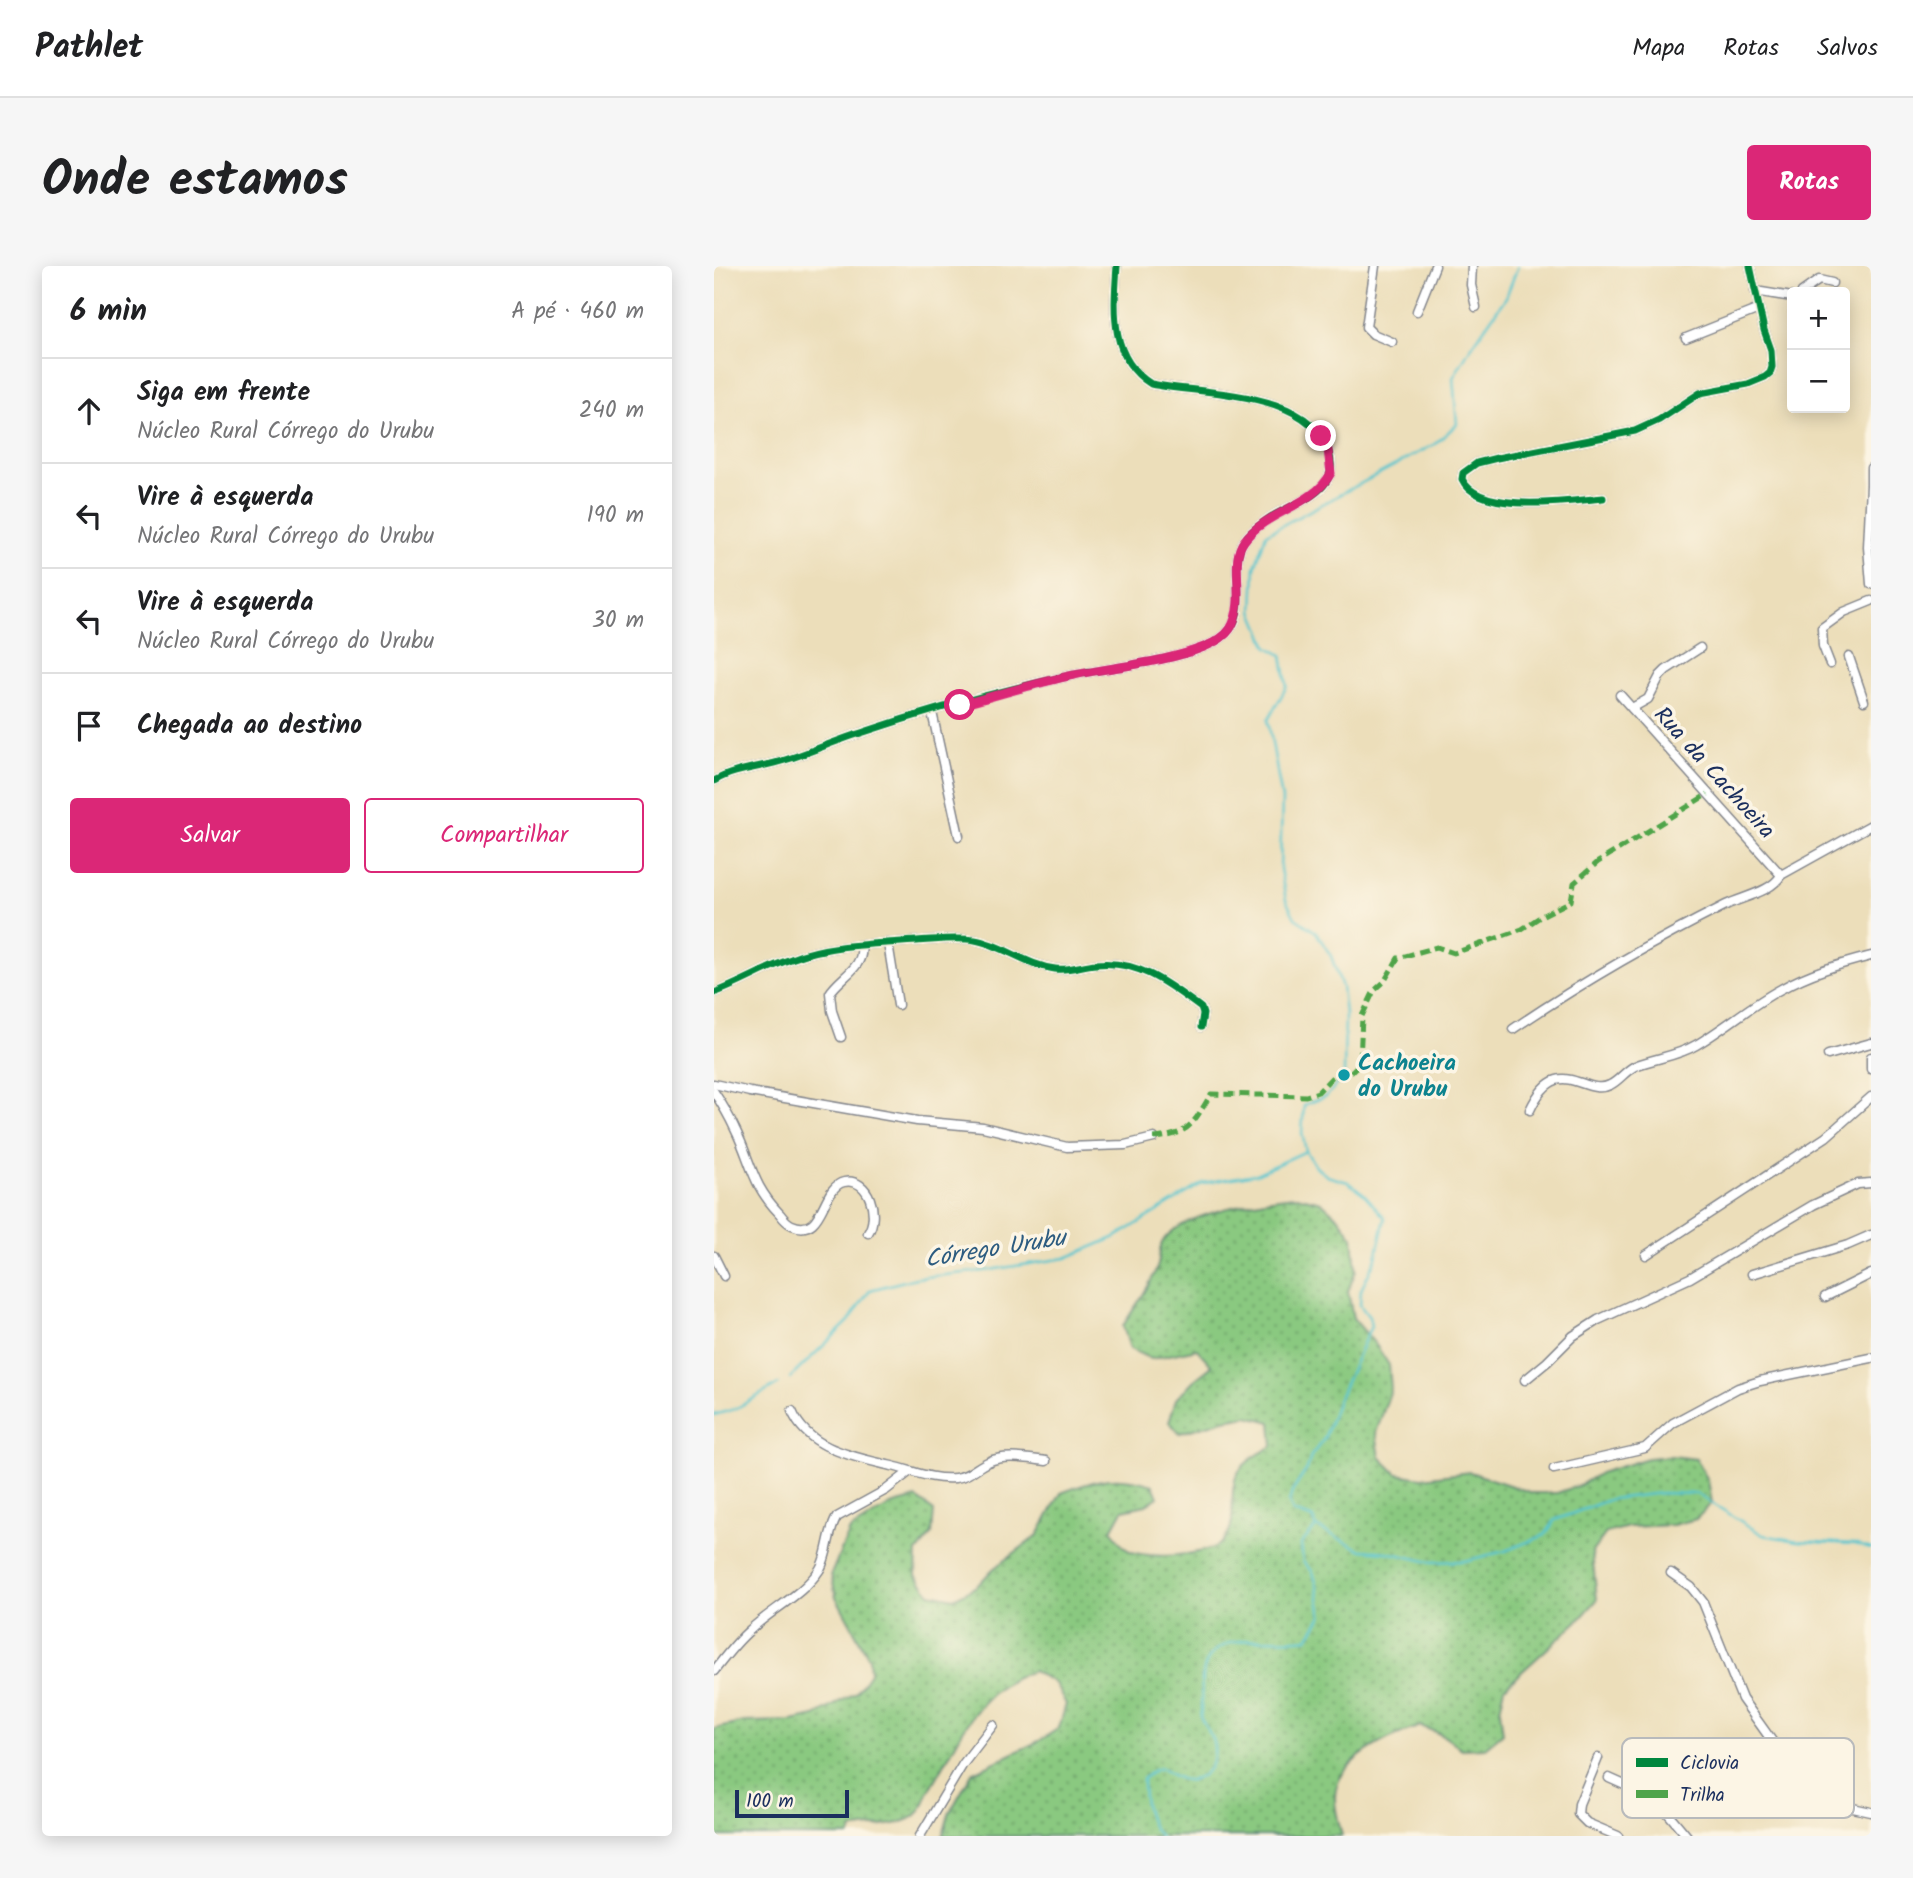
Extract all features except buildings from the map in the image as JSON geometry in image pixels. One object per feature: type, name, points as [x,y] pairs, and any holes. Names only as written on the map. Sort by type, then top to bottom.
[{"type":"street","points":[[714,781],[736,771],[785,760],[866,731],[932,712],[1063,678],[1187,652],[1207,646],[1229,631],[1238,610],[1238,555],[1244,541],[1269,518],[1314,494],[1323,486],[1331,473],[1328,450],[1313,425],[1289,410],[1251,400],[1151,384],[1137,376],[1124,353],[1118,335],[1115,317],[1117,266]]},
{"type":"street","points":[[1375,266],[1366,327],[1373,334],[1391,342]]},
{"type":"street","points":[[1417,311],[1435,266]]},
{"type":"street","points":[[1472,266],[1471,285],[1476,307]]},
{"type":"street","points":[[1603,498],[1506,503],[1485,498],[1470,489],[1462,479],[1467,468],[1477,463],[1635,431],[1659,420],[1700,393],[1748,384],[1765,377],[1772,367],[1771,351],[1749,266]]},
{"type":"street","points":[[1809,287],[1819,280],[1832,283]]},
{"type":"street","points":[[1755,291],[1787,296]]},
{"type":"street","points":[[1686,338],[1759,309]]},
{"type":"street","points":[[1871,468],[1871,584]]},
{"type":"street","points":[[1830,664],[1823,646],[1822,628],[1844,612],[1871,601]]},
{"type":"street","points":[[1632,708],[1648,699],[1666,670],[1700,648]]},
{"type":"street","points":[[1849,657],[1864,701]]},
{"type":"street","name":"Rua da Cachoeira","points":[[1619,695],[1781,875]]},
{"type":"street","points":[[932,712],[959,836]]},
{"type":"street","points":[[1513,1029],[1622,960],[1728,904],[1771,886],[1781,875],[1871,825]]},
{"type":"street","points":[[714,993],[793,958],[816,951],[888,943],[972,940],[995,945],[1034,963],[1058,969],[1097,964],[1130,967],[1157,976],[1201,1008],[1203,1014],[1200,1027]]},
{"type":"street","points":[[888,943],[898,1005]]},
{"type":"street","points":[[841,1037],[832,1012],[830,993],[839,981],[859,964],[863,953],[861,946]]},
{"type":"street","points":[[1530,1110],[1543,1089],[1554,1081],[1566,1078],[1607,1087],[1636,1066],[1691,1048],[1780,989],[1815,972],[1871,956]]},
{"type":"street","points":[[1828,1055],[1871,1043]]},
{"type":"street","points":[[1871,1057],[1871,1069]]},
{"type":"street","points":[[714,1084],[750,1093],[917,1121],[983,1127],[1067,1147],[1125,1145],[1154,1138]]},
{"type":"street","points":[[714,1092],[736,1131],[758,1188],[784,1219],[792,1225],[810,1225],[822,1213],[830,1194],[838,1185],[855,1182],[864,1189],[875,1215],[868,1233]]},
{"type":"street","points":[[1646,1255],[1826,1137],[1871,1097]]},
{"type":"street","points":[[1525,1380],[1573,1336],[1598,1320],[1690,1278],[1813,1205],[1851,1186],[1871,1183]]},
{"type":"street","points":[[1752,1274],[1871,1235]]},
{"type":"street","points":[[714,1256],[724,1276]]},
{"type":"street","points":[[1825,1297],[1871,1274]]},
{"type":"street","points":[[1554,1469],[1645,1448],[1673,1423],[1738,1388],[1871,1358]]},
{"type":"street","points":[[792,1411],[806,1431],[836,1451],[931,1478],[965,1476],[996,1459],[1046,1461]]},
{"type":"street","points":[[714,1671],[750,1630],[811,1580],[820,1568],[832,1525],[837,1517],[886,1490],[909,1472]]},
{"type":"street","points":[[1671,1573],[1692,1587],[1703,1602],[1742,1699],[1770,1738]]},
{"type":"street","points":[[920,1836],[963,1764],[993,1725]]},
{"type":"street","points":[[1598,1758],[1579,1804],[1578,1814],[1587,1823],[1618,1836]]},
{"type":"street","points":[[1609,1778],[1622,1784]]},
{"type":"street","points":[[1854,1808],[1871,1812]]},
{"type":"street","points":[[1672,1818],[1687,1836]]},
{"type":"green space","points":[[1297,1196],[1321,1202],[1339,1218],[1353,1237],[1356,1270],[1348,1291],[1353,1318],[1389,1365],[1391,1389],[1376,1433],[1380,1457],[1397,1474],[1422,1478],[1470,1472],[1533,1493],[1557,1493],[1580,1485],[1600,1473],[1648,1458],[1672,1456],[1696,1459],[1708,1480],[1712,1503],[1696,1519],[1673,1525],[1628,1527],[1606,1533],[1592,1552],[1597,1600],[1505,1687],[1500,1710],[1503,1733],[1485,1748],[1462,1749],[1442,1735],[1421,1726],[1380,1743],[1354,1761],[1337,1785],[1335,1804],[1342,1836],[943,1836],[949,1814],[972,1773],[1039,1741],[1059,1728],[1066,1704],[1055,1683],[1033,1671],[995,1691],[982,1704],[960,1735],[922,1808],[912,1818],[852,1830],[850,1836],[714,1836],[714,1729],[744,1722],[792,1721],[815,1716],[857,1692],[870,1673],[869,1658],[836,1597],[831,1574],[850,1530],[891,1505],[916,1498],[934,1511],[932,1534],[917,1552],[916,1575],[930,1593],[954,1598],[977,1586],[993,1569],[1038,1535],[1061,1493],[1096,1481],[1128,1479],[1153,1485],[1158,1497],[1146,1505],[1123,1510],[1112,1530],[1123,1546],[1132,1552],[1157,1556],[1187,1554],[1201,1552],[1220,1544],[1232,1521],[1236,1477],[1247,1463],[1273,1446],[1271,1422],[1248,1416],[1180,1433],[1169,1422],[1176,1399],[1212,1366],[1197,1349],[1151,1359],[1130,1349],[1123,1326],[1151,1281],[1158,1265],[1162,1243],[1171,1233],[1185,1224],[1223,1209]]},
{"type":"waterway","name":"Córrego Urubu","points":[[1160,1836],[1148,1817],[1143,1779],[1161,1768],[1173,1776],[1193,1780],[1209,1768],[1214,1755],[1213,1742],[1200,1717],[1202,1678],[1209,1658],[1231,1643],[1308,1638],[1322,1616],[1313,1572],[1303,1561],[1301,1544],[1316,1527],[1314,1519],[1293,1512],[1289,1502],[1311,1456],[1324,1439],[1371,1326],[1369,1317],[1360,1305],[1361,1290],[1376,1258],[1385,1218],[1364,1194],[1348,1182],[1327,1176],[1316,1167],[1306,1151],[1302,1133],[1304,1105],[1327,1096],[1344,1075],[1345,1014],[1342,987],[1331,956],[1316,932],[1295,918],[1286,900],[1280,869],[1282,799],[1268,720],[1287,686],[1282,655],[1268,647],[1253,611],[1255,567],[1266,534],[1435,444],[1457,424],[1453,378],[1506,297],[1518,266]]},
{"type":"waterway","name":"Córrego Urubu","points":[[790,1378],[849,1321],[870,1290],[916,1278],[1066,1258],[1116,1237],[1203,1183],[1256,1174],[1306,1151]]},
{"type":"waterway","name":"Córrego Urubu","points":[[714,1415],[735,1409],[779,1384]]},
{"type":"waterway","name":"Córrego Urubu","points":[[1316,1527],[1362,1550],[1387,1552],[1430,1562],[1464,1561],[1505,1551],[1545,1535],[1555,1520],[1611,1499],[1662,1493],[1697,1494],[1763,1535],[1798,1541],[1854,1544],[1871,1549]]},
{"type":"marked path","points":[[1154,1138],[1176,1134],[1190,1125],[1211,1094],[1306,1096],[1318,1092],[1334,1075],[1350,1073],[1360,1063],[1362,1016],[1374,991],[1384,982],[1398,958],[1437,947],[1454,953],[1522,929],[1571,901],[1574,883],[1598,862],[1708,794]]},
{"type":"cycle path","points":[[714,781],[731,773],[785,760],[916,715],[1020,687],[1190,652],[1221,638],[1230,629],[1238,608],[1238,560],[1242,544],[1264,522],[1323,486],[1331,470],[1329,452],[1318,431],[1300,416],[1278,406],[1252,398],[1151,384],[1137,373],[1121,347],[1117,331],[1117,266]]},
{"type":"cycle path","points":[[1603,498],[1548,503],[1505,502],[1486,498],[1471,490],[1462,479],[1463,473],[1477,463],[1635,431],[1659,420],[1700,393],[1748,384],[1765,377],[1772,367],[1771,350],[1750,266]]},
{"type":"cycle path","points":[[714,993],[781,963],[821,950],[869,944],[968,939],[995,946],[1055,969],[1111,964],[1140,970],[1165,983],[1201,1008],[1201,1027]]},
{"type":"place","name":"Cachoeira do Urubu","points":[[1344,1075]]},
{"type":"route","points":[[960,705],[1073,675],[1197,649],[1222,638],[1229,631],[1238,610],[1240,547],[1252,531],[1269,518],[1314,494],[1331,473],[1332,464],[1321,436]]}]
